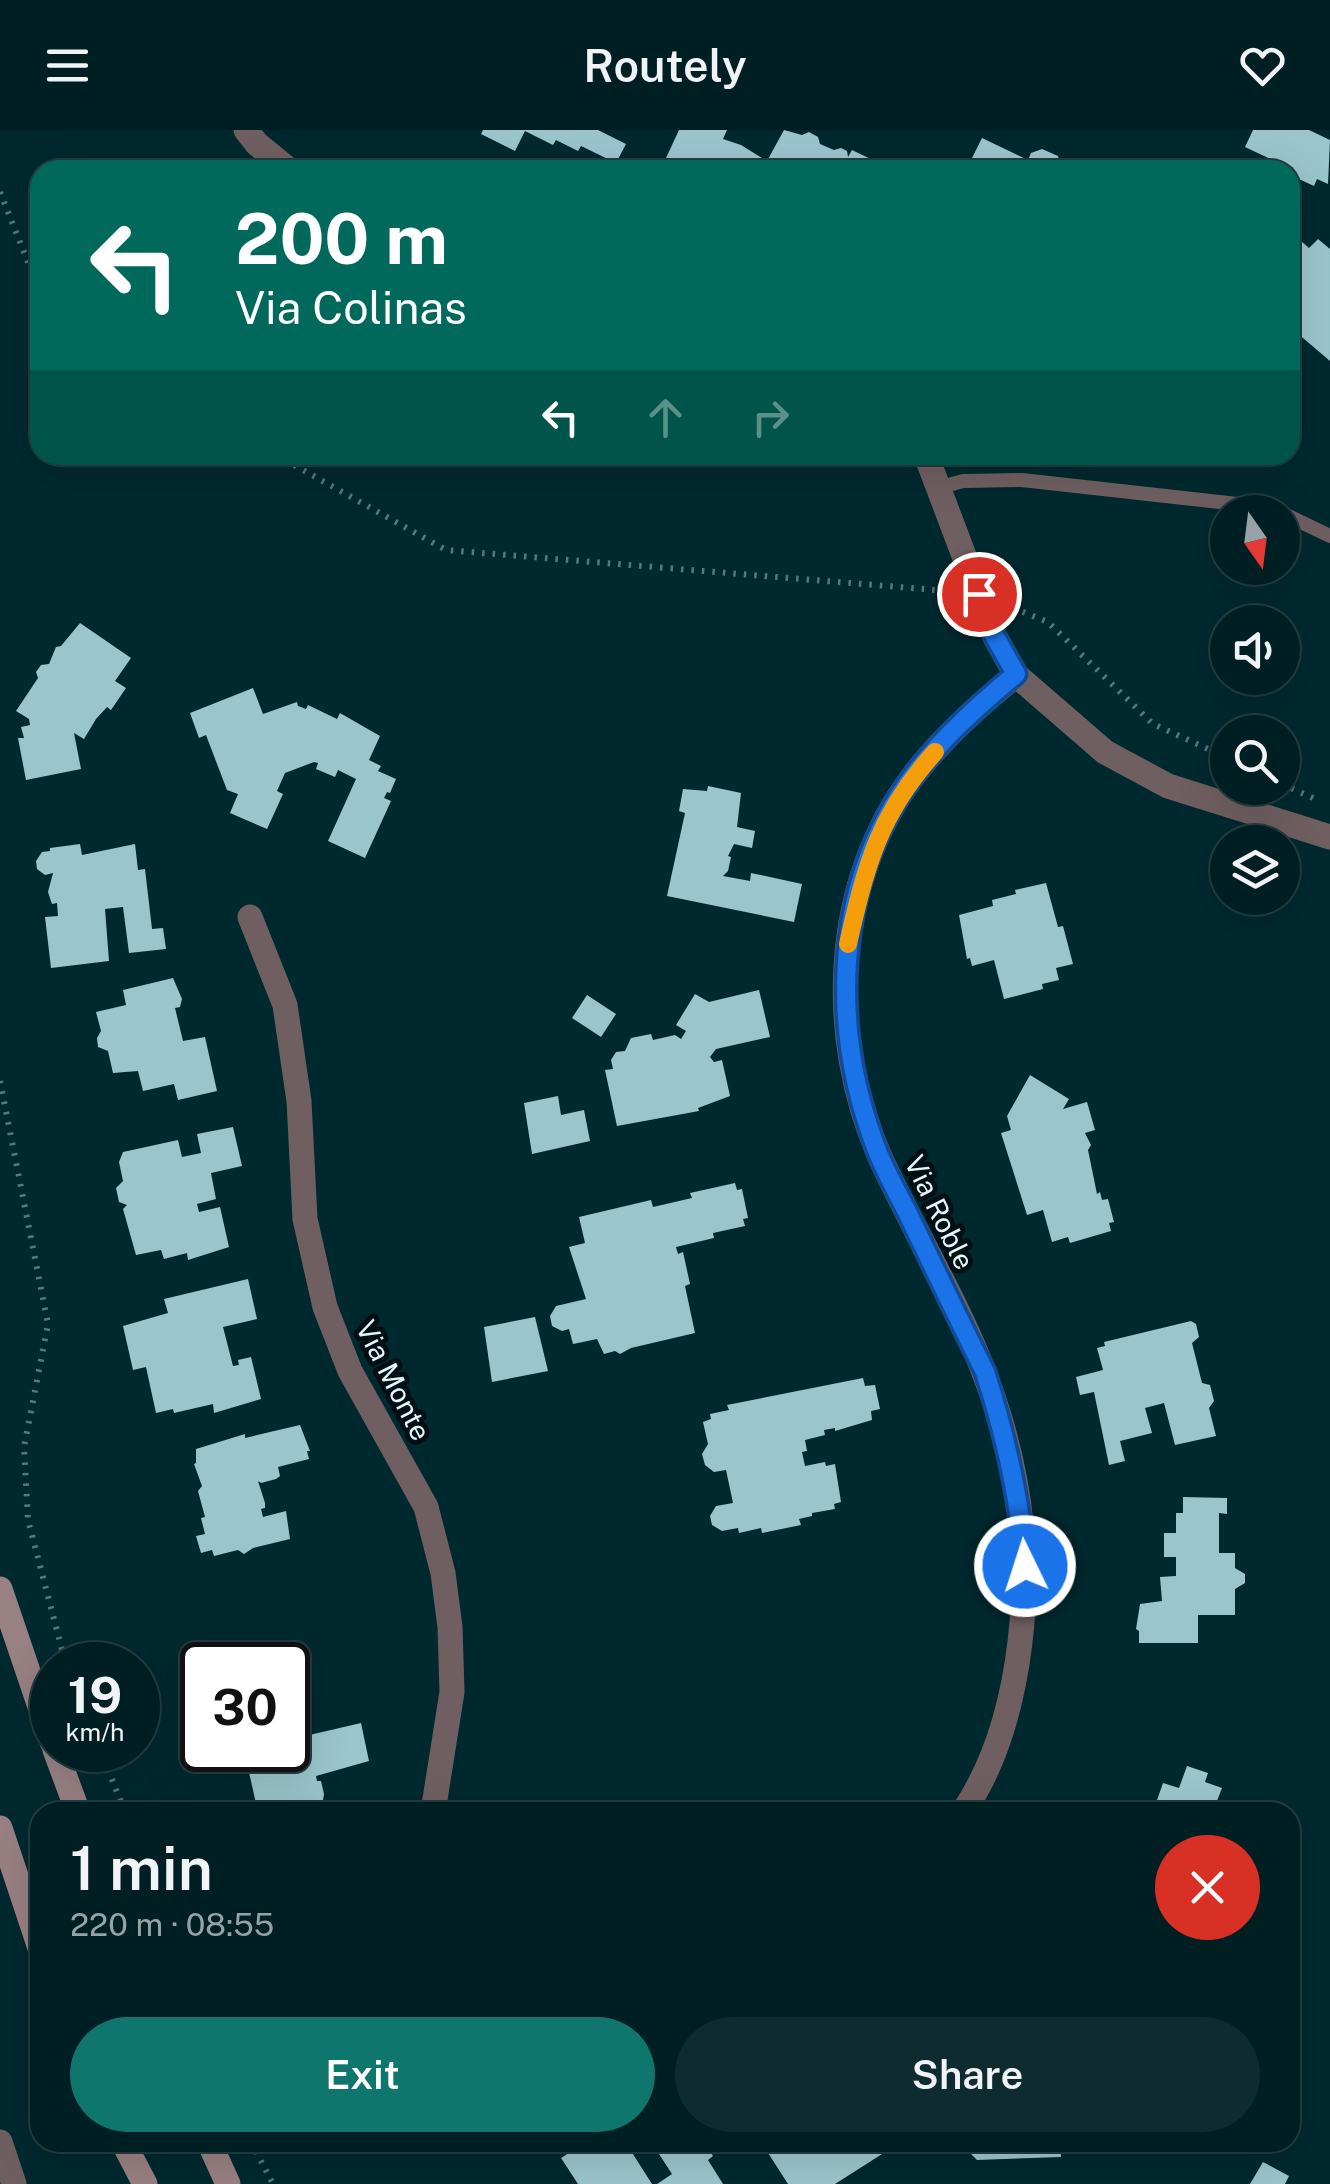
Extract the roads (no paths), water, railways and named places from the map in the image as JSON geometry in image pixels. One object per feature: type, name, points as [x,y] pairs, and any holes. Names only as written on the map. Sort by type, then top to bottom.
[{"type":"main road","points":[[0,1590],[30,1678]]},
{"type":"main road","points":[[64,1772],[74,1802]]},
{"type":"main road","points":[[0,1828],[30,1918]]},
{"type":"main road","points":[[129,2152],[145,2184]]},
{"type":"main road","points":[[214,2152],[228,2184]]},
{"type":"street","points":[[246,130],[276,160]]},
{"type":"street","points":[[931,465],[994,635],[1016,674],[1104,752],[1168,786],[1330,837]]},
{"type":"street","name":"Via Roble","points":[[968,1802],[998,1744],[1016,1678],[1025,1566],[1021,1511],[1008,1443],[985,1372],[878,1154],[854,1074],[845,1005],[846,948],[864,872],[884,822],[914,775],[969,714],[1016,674]]},
{"type":"street","name":"Via Monte","points":[[250,917],[285,1004],[298,1101],[304,1219],[324,1307],[350,1371],[426,1506],[443,1572],[452,1692],[435,1802]]},
{"type":"street","points":[[0,2142],[14,2184]]},
{"type":"lane","points":[[941,487],[964,481],[1022,480],[1210,501]]},
{"type":"lane","points":[[1300,522],[1330,536]]}]
